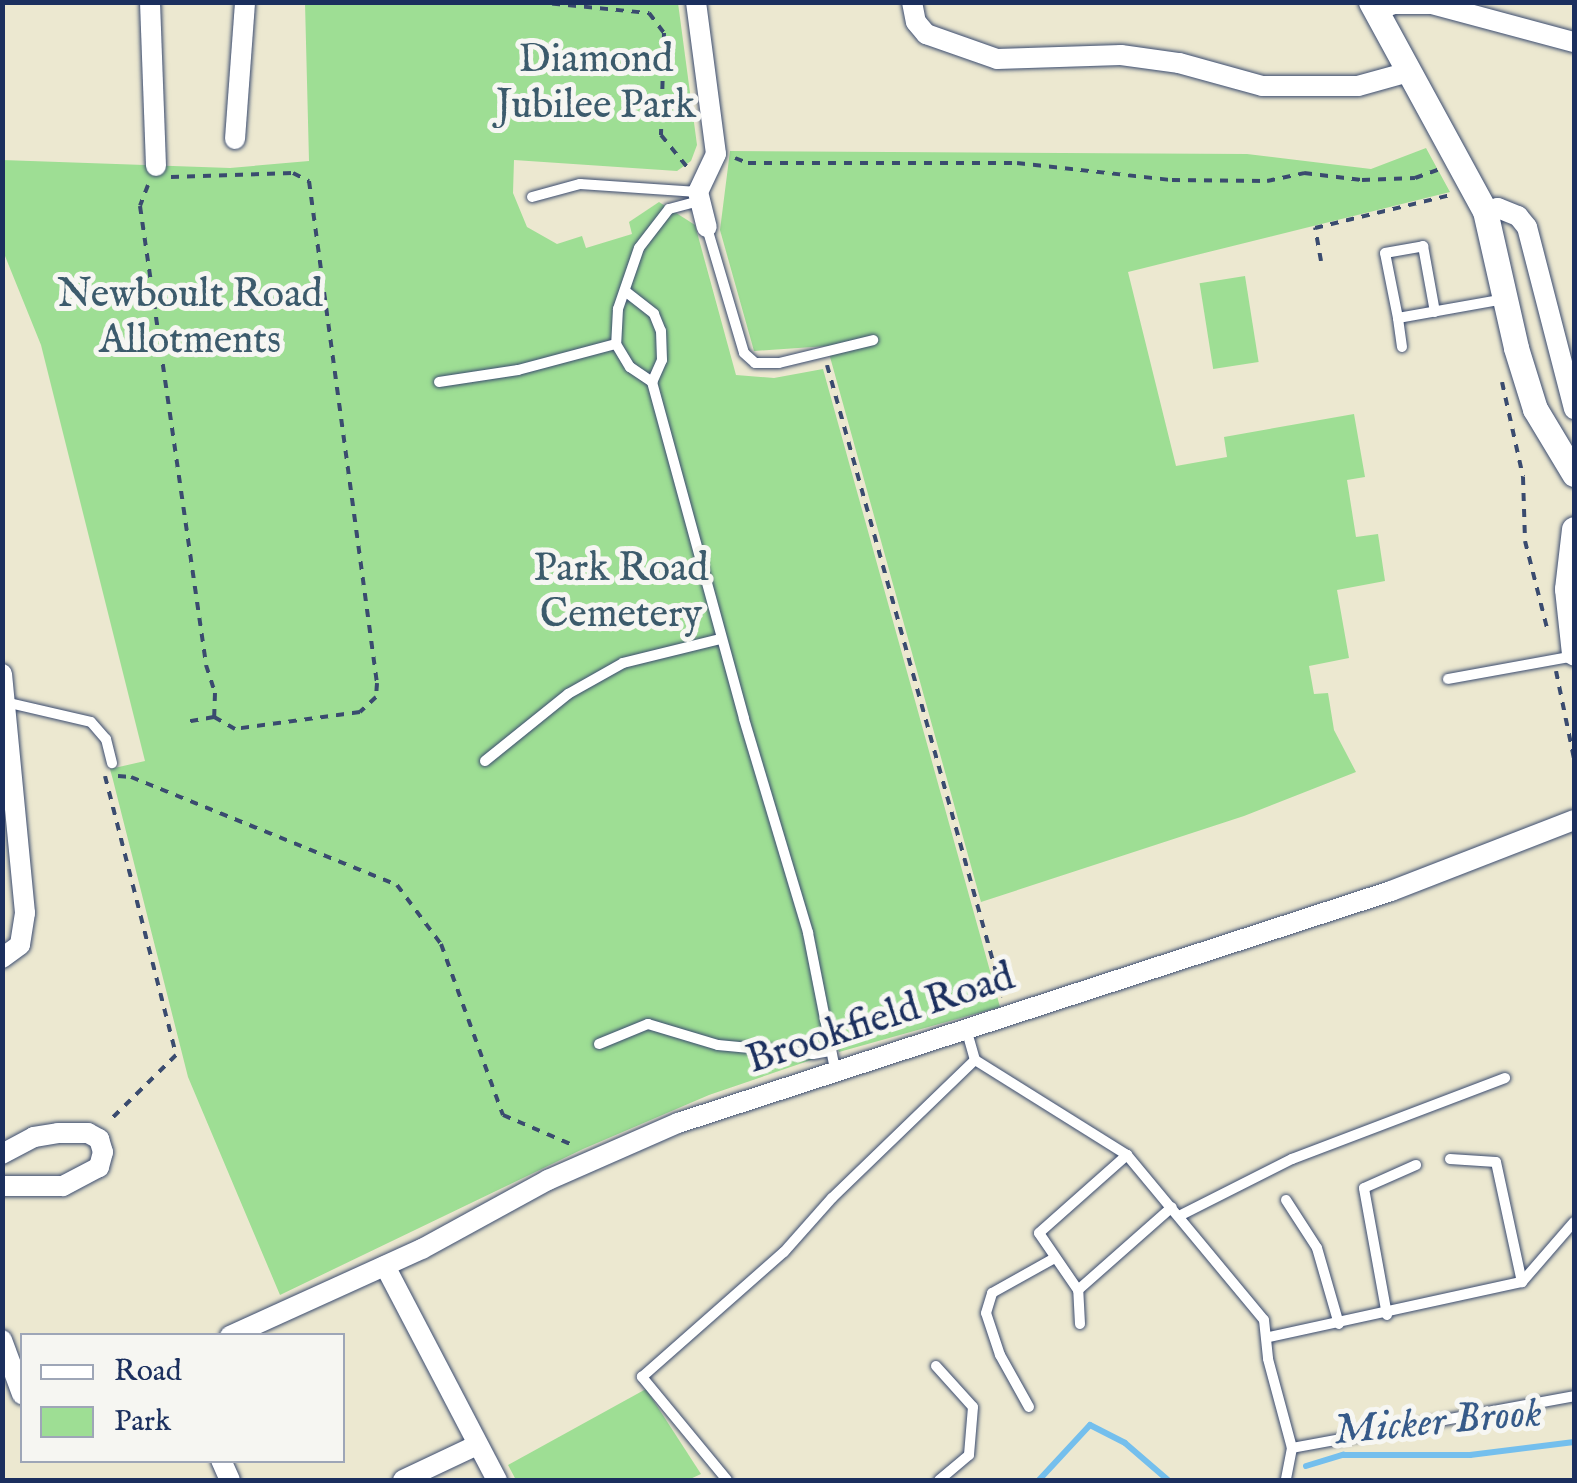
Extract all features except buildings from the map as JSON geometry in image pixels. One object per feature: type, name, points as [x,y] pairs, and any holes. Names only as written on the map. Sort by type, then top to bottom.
[{"type":"street","points":[[150,2],[153,172]]},
{"type":"street","points":[[235,140],[245,2]]},
{"type":"street","points":[[696,2],[716,154],[699,192],[707,227]]},
{"type":"street","points":[[912,2],[916,22],[926,34],[997,59],[1120,55],[1179,63],[1262,86],[1358,86],[1408,72]]},
{"type":"street","points":[[1574,42],[1432,4],[1373,7],[1486,211],[1535,409],[1574,474]]},
{"type":"street","points":[[1486,211],[1498,208],[1518,216],[1527,226],[1574,408]]},
{"type":"street","points":[[1570,648],[1566,590],[1574,530]]},
{"type":"street","points":[[2,674],[25,913],[11,952]]},
{"type":"street","name":"Brookfield Road","points":[[237,1333],[385,1266],[583,1164],[833,1060],[1008,1016],[1391,891],[1574,820]]},
{"type":"street","points":[[2,1154],[34,1137],[58,1133],[94,1137],[103,1152],[98,1166],[83,1179],[48,1188],[2,1186]]},
{"type":"street","points":[[385,1266],[497,1480]]},
{"type":"street","points":[[2,1340],[20,1389]]},
{"type":"street","points":[[403,1480],[477,1444]]},
{"type":"lane","points":[[532,197],[580,184],[699,192]]},
{"type":"lane","points":[[652,382],[630,367],[616,344],[614,328],[629,269],[654,226],[670,209],[699,192]]},
{"type":"lane","points":[[707,227],[744,353],[755,363],[873,340]]},
{"type":"lane","points":[[1402,347],[1386,253],[1423,246],[1435,312]]},
{"type":"lane","points":[[599,1044],[648,1024],[718,1045],[813,1054],[833,1060],[808,934],[721,639],[652,382],[662,360],[661,331],[654,314],[625,291]]},
{"type":"lane","points":[[1398,318],[1505,299]]},
{"type":"lane","points":[[439,382],[518,370],[616,344]]},
{"type":"lane","points":[[485,761],[568,694],[622,663],[721,639]]},
{"type":"lane","points":[[1448,678],[1570,648]]},
{"type":"lane","points":[[5,702],[91,722],[106,739],[112,763]]},
{"type":"lane","points":[[966,1029],[975,1060],[1127,1155],[1264,1320],[1269,1337],[1268,1360],[1291,1454],[1287,1477]]},
{"type":"lane","points":[[727,1480],[642,1376],[784,1252],[832,1198],[975,1060]]},
{"type":"lane","points":[[1078,1290],[1176,1212],[1292,1159],[1504,1078]]},
{"type":"lane","points":[[1080,1324],[1078,1290],[1039,1233],[1127,1155]]},
{"type":"lane","points":[[1450,1160],[1496,1162],[1522,1282]]},
{"type":"lane","points":[[1387,1314],[1364,1188],[1416,1165]]},
{"type":"lane","points":[[1286,1200],[1317,1248],[1339,1324]]},
{"type":"lane","points":[[1269,1337],[1522,1282],[1574,1222]]},
{"type":"lane","points":[[1029,1407],[1000,1355],[986,1312],[992,1294],[1056,1258]]},
{"type":"lane","points":[[936,1366],[973,1407],[969,1455],[939,1480]]},
{"type":"lane","points":[[1291,1454],[1574,1396]]},
{"type":"path","points":[[536,2],[649,12],[664,33],[661,135],[699,192]]},
{"type":"path","points":[[716,154],[748,163],[1016,163],[1172,180],[1267,181],[1304,172],[1362,180],[1415,178],[1460,162]]},
{"type":"path","points":[[185,722],[214,717],[235,729],[360,712],[376,697],[309,181],[293,172],[153,172],[140,206],[206,665],[216,692],[214,717]]},
{"type":"path","points":[[1320,261],[1315,228],[1473,188]]},
{"type":"path","points":[[823,352],[1008,1016]]},
{"type":"path","points":[[1499,370],[1523,477],[1525,541],[1570,648],[1574,760]]},
{"type":"path","points":[[94,1137],[176,1055],[103,765],[112,763]]},
{"type":"path","points":[[106,776],[131,777],[397,885],[441,944],[503,1115],[574,1142],[583,1164]]},
{"type":"green space","points":[[305,3],[678,3],[697,145],[691,161],[677,171],[514,160],[513,193],[527,227],[557,244],[582,236],[586,248],[632,234],[629,222],[659,202],[695,225],[736,375],[774,378],[823,369],[1000,1007],[839,1052],[835,1042],[811,1048],[814,1059],[709,1095],[583,1149],[280,1295],[188,1077],[110,769],[145,761],[41,345],[3,251],[2,160],[230,168],[309,161]]},
{"type":"green space","points":[[1426,148],[1450,192],[1128,272],[1176,466],[1227,457],[1224,437],[1354,414],[1365,477],[1347,480],[1356,537],[1378,534],[1385,581],[1337,590],[1349,658],[1309,666],[1314,694],[1328,693],[1334,730],[1356,772],[1244,816],[981,902],[827,346],[754,351],[720,230],[730,151],[1247,154],[1371,169]]},
{"type":"green space","points":[[1245,276],[1259,362],[1213,369],[1200,283]]},
{"type":"green space","points":[[646,1389],[701,1474],[688,1480],[516,1480],[508,1465]]},
{"type":"waterway","name":"Micker Brook","points":[[1039,1480],[1090,1425],[1125,1443],[1168,1480]]},
{"type":"waterway","name":"Micker Brook","points":[[1306,1466],[1343,1455],[1470,1455],[1574,1442]]},
{"type":"park label","name":"Diamond Jubilee Park","points":[[596,84]]},
{"type":"park label","name":"Newboult Road Allotments","points":[[190,319]]},
{"type":"park label","name":"Park Road Cemetery","points":[[621,593]]}]
